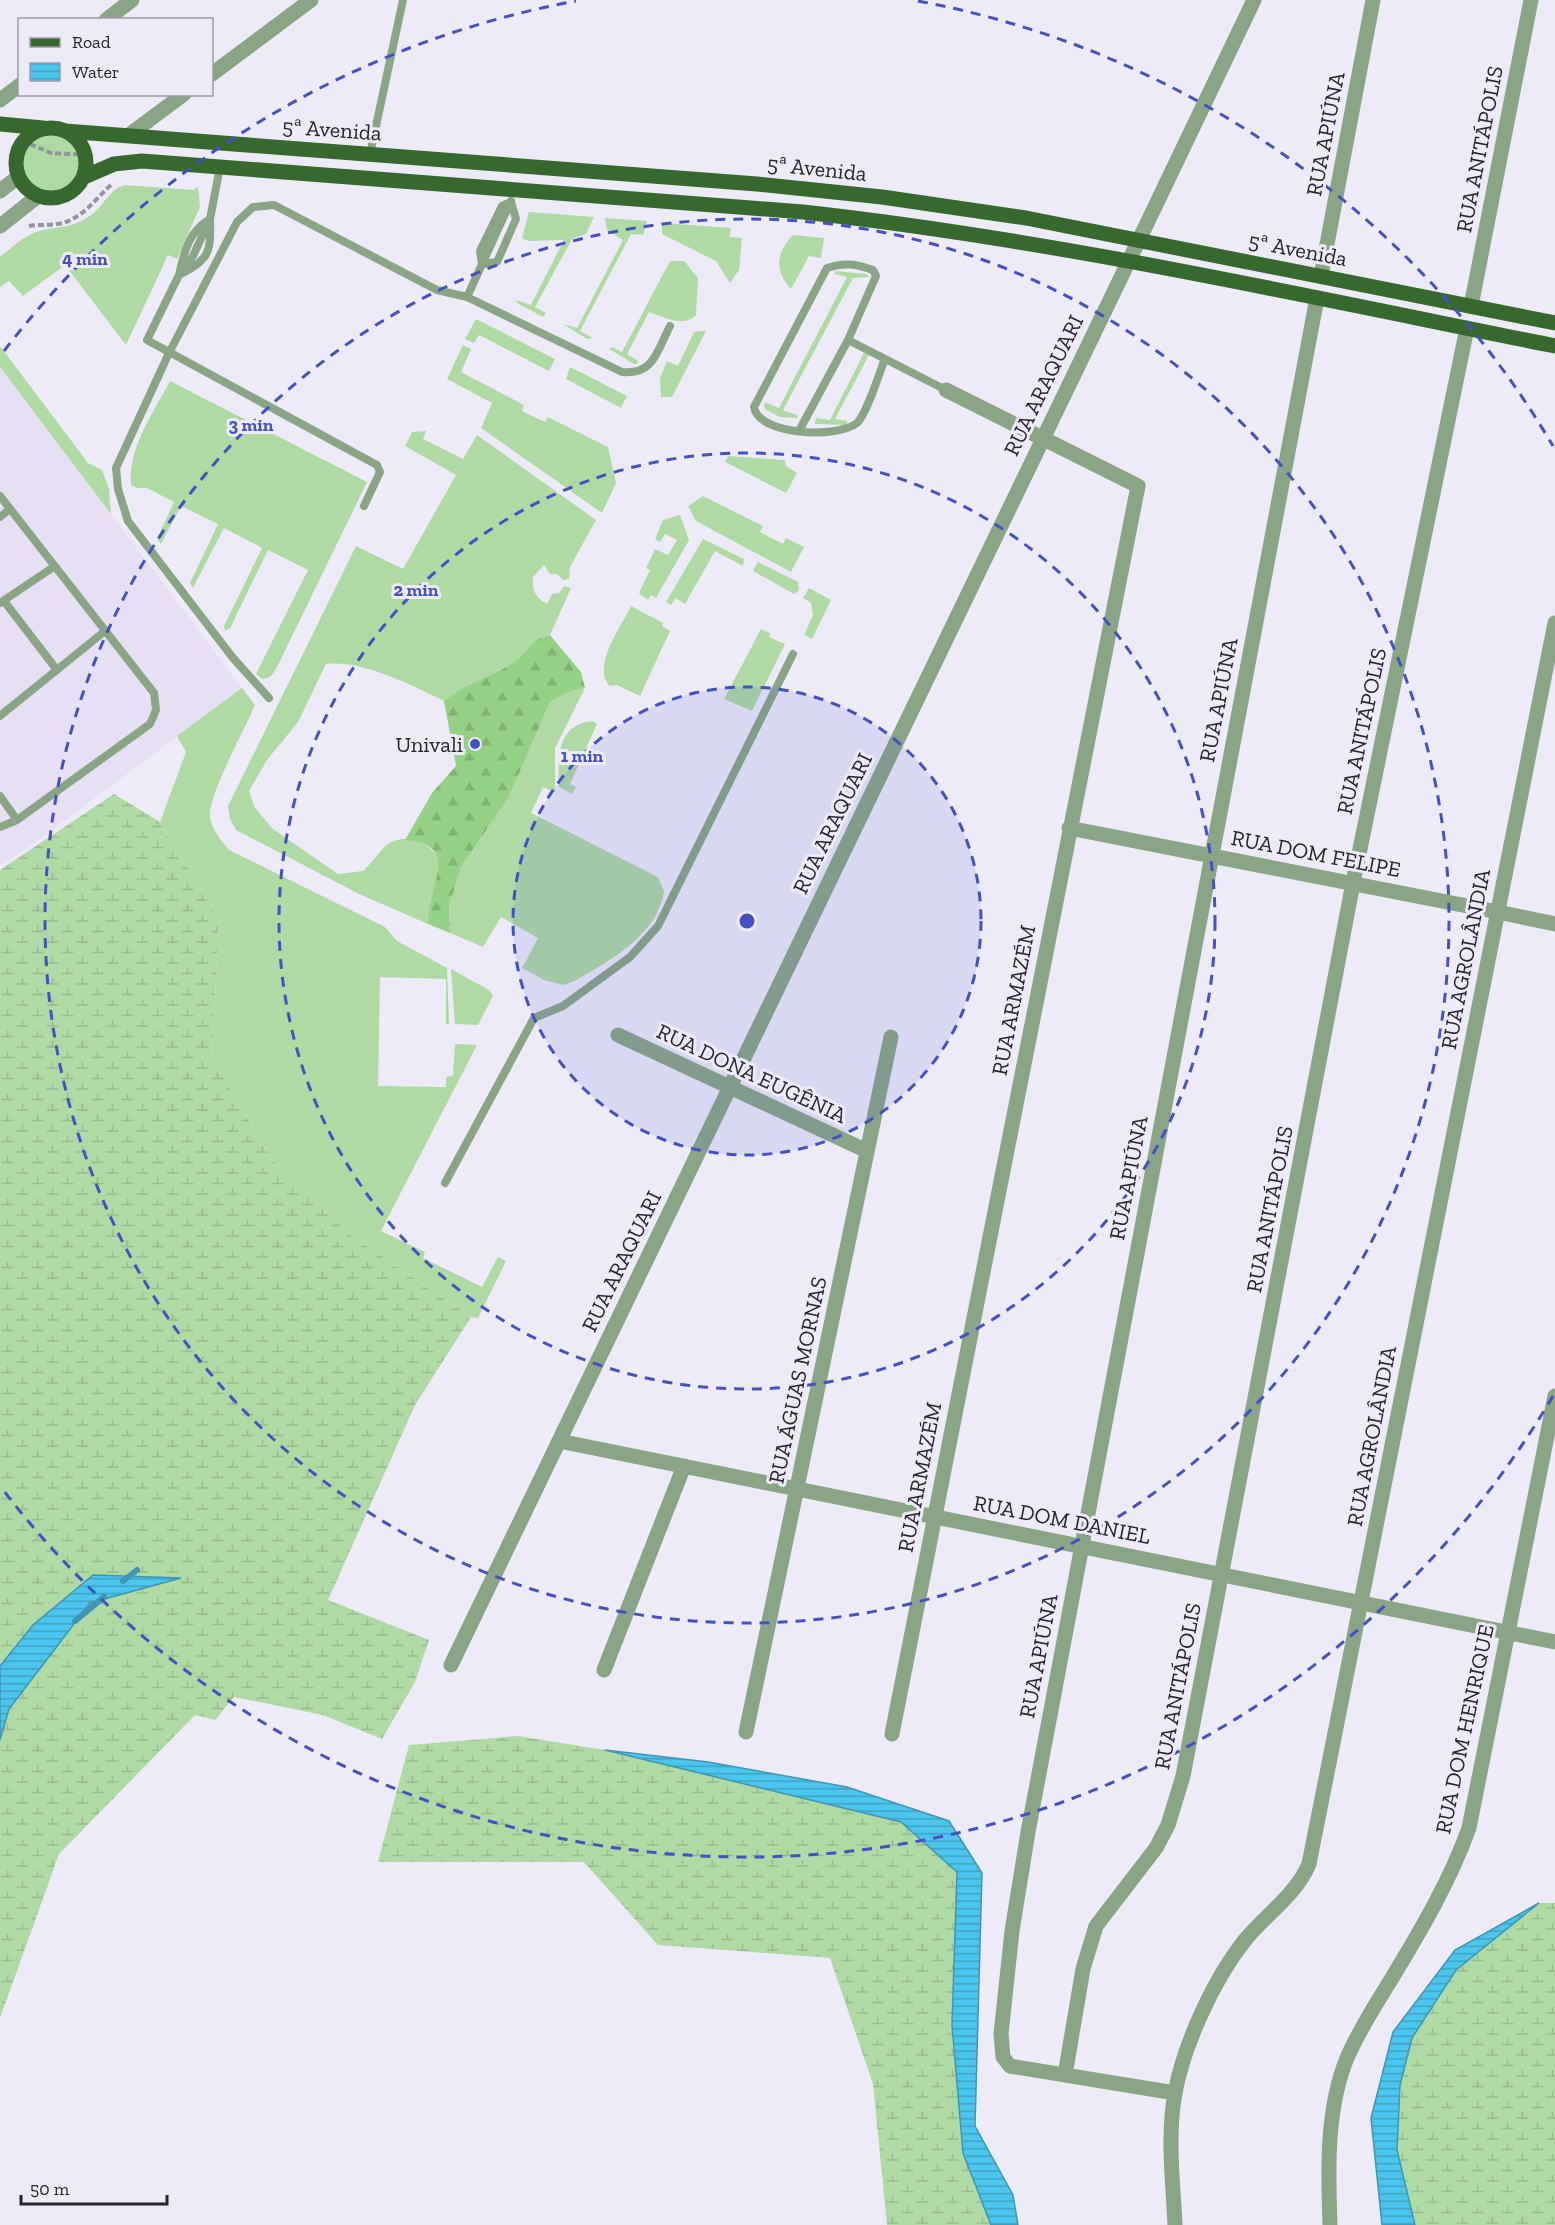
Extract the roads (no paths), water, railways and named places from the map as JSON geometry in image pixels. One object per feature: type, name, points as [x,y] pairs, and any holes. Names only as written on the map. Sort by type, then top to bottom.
[{"type":"main road","points":[[0,124],[65,130],[82,145],[87,166],[84,177],[70,193],[49,199],[30,192],[18,177],[15,158],[24,140],[43,128]]},
{"type":"main road","name":"5ª Avenida","points":[[65,130],[757,184],[882,197],[1014,216],[1555,323]]},
{"type":"main road","points":[[0,152],[15,158]]},
{"type":"main road","name":"5ª Avenida","points":[[84,177],[114,164],[128,161],[514,196],[867,219],[976,234],[1129,260],[1555,346]]},
{"type":"street","points":[[109,18],[132,0]]},
{"type":"street","points":[[213,73],[311,0]]},
{"type":"street","name":"RUA ARAQUARI","points":[[451,1665],[1254,0]]},
{"type":"street","name":"RUA APIÚNA","points":[[1321,276],[1373,0]]},
{"type":"street","name":"RUA ANITÁPOLIS","points":[[1471,306],[1531,0]]},
{"type":"street","points":[[0,100],[18,86]]},
{"type":"street","points":[[129,135],[181,96]]},
{"type":"street","points":[[0,191],[18,177]]},
{"type":"street","points":[[0,225],[38,196]]},
{"type":"street","name":"RUA APIÚNA","points":[[1065,2075],[1010,2066],[1003,2057],[1001,2034],[1012,1931],[1081,1546],[1317,298]]},
{"type":"street","name":"RUA ANITÁPOLIS","points":[[1065,2075],[1083,1969],[1096,1926],[1156,1848],[1178,1798],[1353,883],[1467,328]]},
{"type":"street","name":"RUA ARMAZÉM","points":[[892,1734],[1138,486],[946,390]]},
{"type":"street","name":"RUA AGROLÂNDIA","points":[[1175,2225],[1172,2145],[1175,2093],[1187,2050],[1230,1962],[1245,1940],[1299,1883],[1309,1864],[1555,623]]},
{"type":"street","name":"RUA DOM FELIPE","points":[[1069,828],[1555,924]]},
{"type":"street","name":"RUA DONA EUGÊNIA","points":[[618,1035],[867,1151]]},
{"type":"street","name":"RUA ÁGUAS MORNAS","points":[[746,1732],[891,1037]]},
{"type":"street","name":"RUA DOM HENRIQUE","points":[[1329,2225],[1330,2158],[1339,2083],[1347,2058],[1422,1927],[1457,1860],[1477,1794],[1555,1396]]},
{"type":"street","name":"RUA DOM DANIEL","points":[[559,1441],[1555,1642]]},
{"type":"street","points":[[604,1670],[684,1466]]},
{"type":"street","points":[[1065,2075],[1175,2093]]},
{"type":"lane","points":[[370,154],[403,0]]},
{"type":"lane","points":[[220,168],[210,219],[193,256],[179,275],[147,340],[377,465],[380,472],[364,507]]},
{"type":"lane","points":[[483,264],[497,262],[507,242],[516,219],[514,196]]},
{"type":"lane","points":[[467,297],[514,196]]},
{"type":"lane","points":[[269,698],[233,658],[128,521],[116,468],[169,353],[237,222],[253,207],[274,205],[438,290],[467,297],[622,372],[637,374],[649,366],[670,326]]},
{"type":"lane","points":[[800,431],[848,340],[876,276],[873,270],[843,263],[827,268],[754,407],[759,419],[783,428],[800,431],[825,434],[844,431],[859,422],[885,359]]},
{"type":"lane","points":[[848,340],[946,390]]},
{"type":"lane","points":[[0,496],[154,693],[156,710],[150,724],[17,820],[0,827]]},
{"type":"lane","points":[[0,517],[10,509]]},
{"type":"lane","points":[[55,566],[2,602],[57,670]]},
{"type":"lane","points":[[0,716],[105,631]]},
{"type":"lane","points":[[445,1183],[534,1018],[563,1006],[630,957],[658,926],[793,654]]},
{"type":"lane","points":[[0,796],[17,820]]},
{"type":"water","points":[[93,1575],[181,1578],[90,1603],[9,1709],[0,1740],[0,1666],[33,1625]]},
{"type":"water","points":[[605,1750],[708,1762],[847,1787],[949,1821],[982,1873],[975,2126],[1013,2195],[1018,2225],[991,2225],[963,2153],[952,2025],[957,1872],[901,1822]]},
{"type":"water","points":[[1539,1903],[1456,1970],[1412,2038],[1400,2085],[1397,2150],[1415,2225],[1382,2225],[1371,2118],[1393,2032],[1455,1950]]},
{"type":"waterway","points":[[123,1581],[137,1570]]},
{"type":"waterway","points":[[75,1621],[104,1597]]},
{"type":"place","name":"Univali","points":[[475,744]]}]
